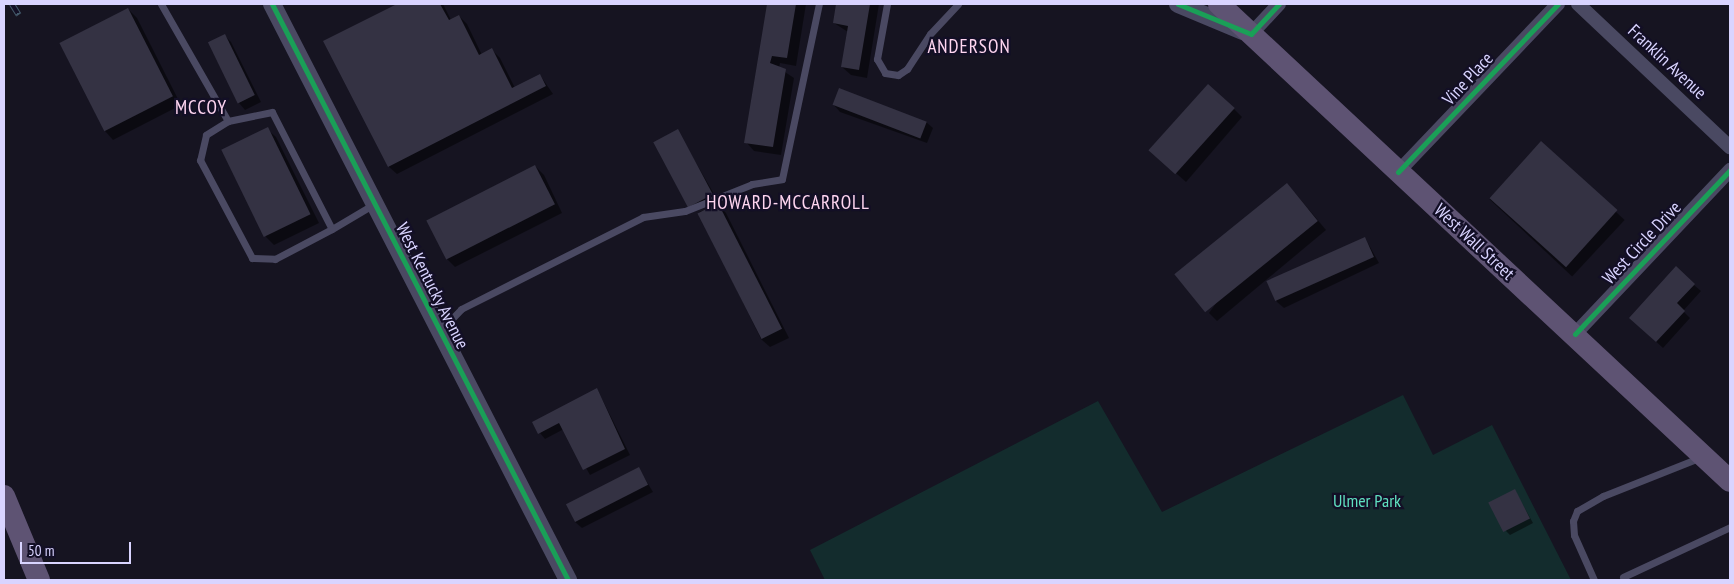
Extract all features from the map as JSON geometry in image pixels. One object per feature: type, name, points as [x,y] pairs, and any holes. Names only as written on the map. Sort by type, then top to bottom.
[{"type":"main road","name":"West Wall Street","points":[[1219,4],[1398,172],[1575,334],[1730,481]]},
{"type":"main road","points":[[4,496],[39,580]]},
{"type":"street","name":"West Kentucky Avenue","points":[[272,4],[568,580]]},
{"type":"street","points":[[1178,4],[1250,34],[1279,4]]},
{"type":"street","name":"Vine Place","points":[[1398,172],[1558,4]]},
{"type":"street","name":"Franklin Avenue","points":[[1578,4],[1730,147]]},
{"type":"street","name":"West Circle Drive","points":[[1575,334],[1730,170]]},
{"type":"lane","points":[[162,4],[228,121]]},
{"type":"lane","points":[[440,332],[461,309],[643,217],[684,211],[752,184],[782,178],[820,4]]},
{"type":"lane","points":[[887,4],[877,59],[884,73],[898,76],[907,69],[930,34],[957,4]]},
{"type":"lane","points":[[332,228],[272,112],[228,121],[206,135],[200,160],[252,258],[275,259],[332,228],[374,204]]},
{"type":"lane","points":[[1594,580],[1574,535],[1573,521],[1577,511],[1603,496],[1704,456]]},
{"type":"lane","points":[[1624,577],[1730,527]]},
{"type":"green space","name":"Ulmer Park","points":[[1403,395],[1433,455],[1492,425],[1571,580],[825,580],[810,550],[1098,401],[1162,512]]},
{"type":"building","points":[[397,4],[440,4],[449,20],[459,15],[479,55],[492,48],[512,88],[540,74],[546,86],[388,167],[323,41]]},
{"type":"building","points":[[767,4],[796,4],[787,58],[772,56],[770,63],[786,69],[773,147],[744,143]]},
{"type":"building","points":[[836,4],[870,4],[859,70],[841,67],[848,26],[833,23]]},
{"type":"building","points":[[128,8],[173,96],[104,131],[59,43]]},
{"type":"building","points":[[225,34],[255,95],[238,103],[208,42]]},
{"type":"building","points":[[1208,84],[1235,108],[1175,174],[1148,150]]},
{"type":"building","points":[[839,88],[927,122],[920,138],[833,105]]},
{"type":"building","points":[[268,127],[311,214],[264,237],[221,150]]},
{"type":"building","points":[[678,129],[713,194],[688,207],[653,142]]},
{"type":"building","points":[[1541,141],[1618,210],[1566,267],[1489,198]]},
{"type":"building","points":[[535,165],[555,204],[446,260],[426,220]]},
{"type":"building","points":[[1287,183],[1318,221],[1205,312],[1174,274]]},
{"type":"building","points":[[718,203],[782,329],[762,339],[698,213]]},
{"type":"building","points":[[1365,237],[1374,257],[1275,301],[1266,281]]},
{"type":"building","points":[[1676,266],[1695,284],[1677,303],[1685,311],[1656,342],[1629,318]]},
{"type":"building","points":[[597,388],[625,449],[583,470],[559,423],[538,434],[532,422]]},
{"type":"building","points":[[639,467],[648,485],[575,522],[566,504]]},
{"type":"building","points":[[1515,489],[1530,518],[1503,532],[1488,503]]},
{"type":"railway","points":[[12,4],[19,15]]},
{"type":"cycle path","points":[[272,4],[568,580]]},
{"type":"cycle path","points":[[1178,4],[1251,34],[1279,4]]},
{"type":"cycle path","points":[[1398,172],[1558,4]]},
{"type":"cycle path","points":[[1575,334],[1730,170]]},
{"type":"district","name":"ANDERSON","points":[[969,47]]},
{"type":"district","name":"MCCOY","points":[[201,108]]},
{"type":"district","name":"HOWARD-MCCARROLL","points":[[788,203]]}]
